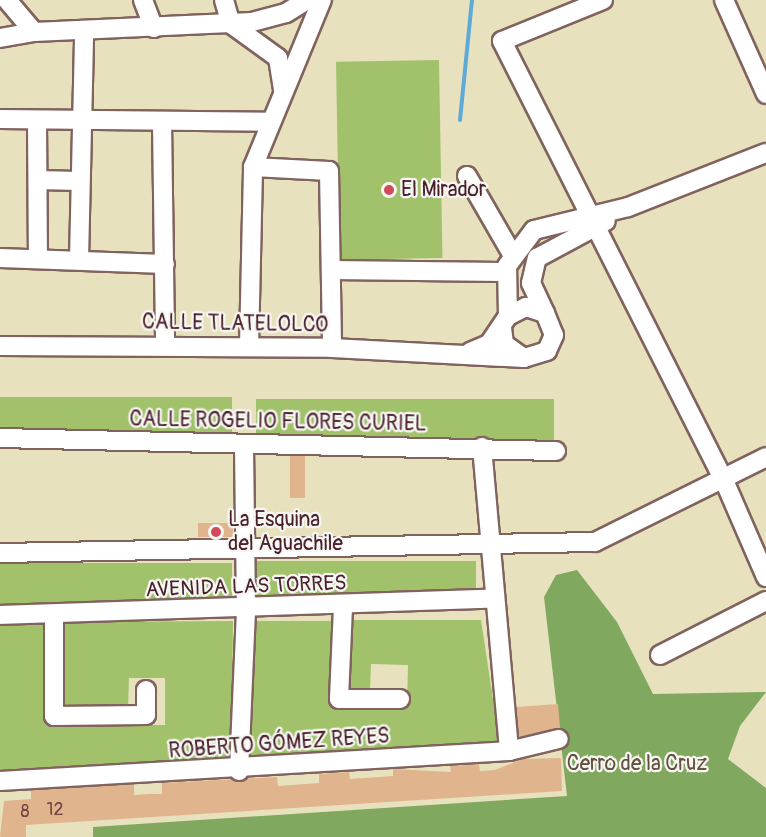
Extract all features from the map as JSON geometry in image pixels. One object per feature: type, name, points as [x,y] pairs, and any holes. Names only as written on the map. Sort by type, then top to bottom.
[{"type":"street","points":[[7,0],[34,32]]},
{"type":"street","points":[[142,0],[154,28]]},
{"type":"street","points":[[224,0],[231,24],[278,58],[282,100]]},
{"type":"street","points":[[0,38],[34,32],[231,24],[277,16],[307,0]]},
{"type":"street","points":[[249,346],[253,167],[322,0]]},
{"type":"street","points":[[603,0],[502,41],[591,221],[723,478],[766,577]]},
{"type":"street","points":[[724,0],[766,94]]},
{"type":"street","points":[[80,260],[79,122],[84,30]]},
{"type":"street","points":[[0,119],[37,122],[270,122]]},
{"type":"street","points":[[37,122],[38,258]]},
{"type":"street","points":[[162,122],[165,346]]},
{"type":"street","points":[[467,176],[509,263],[504,344],[524,358],[540,356],[552,344],[554,327],[531,283],[537,258],[549,247],[591,221],[766,153]]},
{"type":"street","points":[[253,167],[328,171],[332,348]]},
{"type":"street","points":[[38,180],[79,181]]},
{"type":"street","points":[[509,263],[534,230],[591,221]]},
{"type":"street","points":[[0,258],[80,260],[90,265],[165,264]]},
{"type":"street","points":[[331,270],[509,263]]},
{"type":"street","points":[[470,352],[483,348],[505,322],[526,307],[545,313]]},
{"type":"street","name":"CALLE TLATELOLCO","points":[[0,346],[249,346],[470,352],[524,358]]},
{"type":"street","name":"CALLE ROGELIO FLORES CURIEL","points":[[0,438],[244,447],[482,447],[556,451]]},
{"type":"street","points":[[239,771],[246,610],[244,447]]},
{"type":"street","points":[[482,447],[488,544],[509,751]]},
{"type":"street","name":"AVENIDA LAS TORRES","points":[[0,553],[246,552],[488,544],[534,540],[595,542],[766,457]]},
{"type":"street","name":"AVENIDA LAS TORRES","points":[[0,615],[343,607],[493,599]]},
{"type":"street","points":[[660,655],[766,601]]},
{"type":"street","points":[[343,607],[339,699],[400,699]]},
{"type":"street","points":[[54,615],[54,716],[146,715],[146,690]]},
{"type":"street","name":"ROBERTO GÓMEZ REYES","points":[[0,782],[239,771],[509,751],[559,739]]},
{"type":"green space","name":"El Mirador","points":[[439,60],[442,258],[339,260],[336,62]]},
{"type":"green space","points":[[0,397],[232,397],[232,433],[0,433]]},
{"type":"green space","points":[[256,399],[554,399],[554,441],[256,441]]},
{"type":"green space","points":[[253,561],[476,561],[476,605],[253,605]]},
{"type":"green space","points":[[0,563],[232,563],[232,605],[0,605]]},
{"type":"green space","name":"Cerro de la Cruz","points":[[577,570],[617,622],[653,694],[766,692],[740,726],[728,759],[766,788],[766,837],[93,837],[93,827],[567,796],[544,597],[556,575]]},
{"type":"green space","points":[[348,620],[481,620],[500,746],[248,763],[251,621],[333,621],[332,707],[407,706],[408,665],[371,664],[370,692],[347,693]]},
{"type":"green space","points":[[233,621],[231,765],[0,773],[0,623],[45,623],[45,725],[165,725],[165,678],[129,678],[128,711],[61,710],[62,622]]},
{"type":"building","points":[[290,456],[305,456],[305,498],[290,498]]},
{"type":"building","name":"La Esquina del Aguachile","points":[[198,523],[233,523],[233,537],[198,537]]},
{"type":"building","points":[[558,704],[560,728],[519,737],[516,707]]},
{"type":"building","points":[[561,758],[562,791],[26,825],[26,837],[0,837],[4,801],[31,799],[31,790],[134,784],[134,795],[162,794],[162,783],[277,777],[278,786],[319,783],[319,774],[349,772],[350,779],[393,776],[393,769],[451,772],[450,766],[479,764],[480,771],[495,770],[523,759]]},
{"type":"waterway","points":[[460,120],[472,0]]},
{"type":"place","name":"El Mirador","points":[[389,190]]},
{"type":"place","name":"La Esquina del Aguachile","points":[[216,532]]}]
